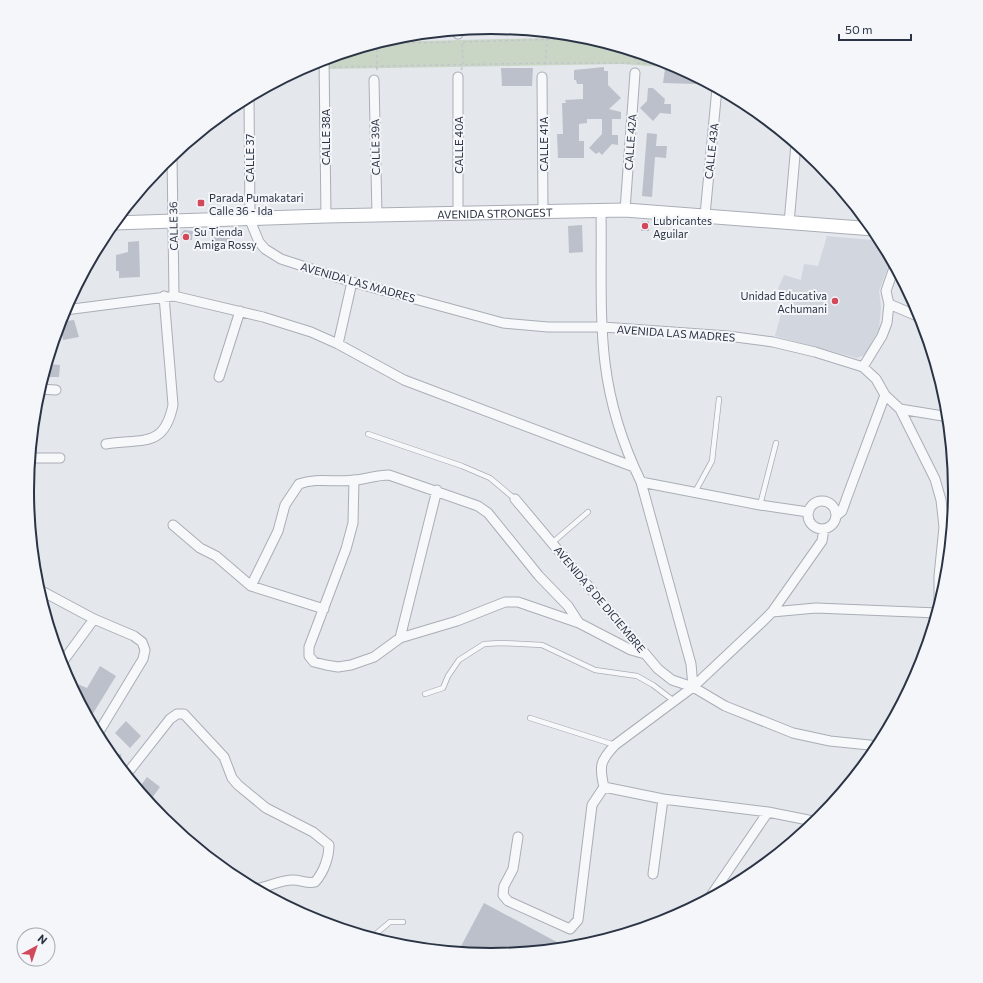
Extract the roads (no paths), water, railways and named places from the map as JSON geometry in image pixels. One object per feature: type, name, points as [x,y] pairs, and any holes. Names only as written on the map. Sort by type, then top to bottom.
[{"type":"main road","name":"AVENIDA STRONGEST","points":[[122,223],[173,220],[250,220],[326,216],[625,210],[866,228]]},
{"type":"street","name":"CALLE 38A","points":[[324,66],[326,216]]},
{"type":"street","name":"CALLE 42A","points":[[625,210],[635,73]]},
{"type":"street","name":"CALLE 40A","points":[[458,77],[458,214]]},
{"type":"street","name":"CALLE 41A","points":[[542,77],[543,212]]},
{"type":"street","name":"CALLE 39A","points":[[374,80],[377,215]]},
{"type":"street","name":"CALLE 43A","points":[[705,215],[717,93]]},
{"type":"street","name":"CALLE 37","points":[[249,104],[250,220]]},
{"type":"street","points":[[789,223],[795,150]]},
{"type":"street","name":"CALLE 36","points":[[106,444],[148,440],[161,434],[170,418],[173,405],[169,296],[173,220],[172,164]]},
{"type":"street","points":[[601,210],[603,327],[605,362],[611,396],[634,467],[641,482],[691,664],[693,687]]},
{"type":"street","name":"AVENIDA LAS MADRES","points":[[250,220],[259,242],[272,254],[281,259],[352,282],[503,323],[548,327],[603,327],[728,336],[773,342],[815,352],[863,367],[876,379],[885,395],[900,409],[935,479],[942,500],[944,527],[939,585]]},
{"type":"street","points":[[863,367],[882,336],[887,323],[888,304],[886,291],[892,271]]},
{"type":"street","points":[[338,344],[352,282]]},
{"type":"street","points":[[72,309],[169,296],[240,311],[311,332],[338,344],[404,380],[634,467]]},
{"type":"street","points":[[888,304],[913,314]]},
{"type":"street","points":[[219,377],[240,311]]},
{"type":"street","points":[[46,389],[56,390]]},
{"type":"street","points":[[808,512],[811,524],[815,528],[824,529],[833,525],[836,516],[842,511],[885,395]]},
{"type":"street","points":[[900,409],[942,416]]},
{"type":"street","points":[[35,458],[60,458]]},
{"type":"street","points":[[252,586],[278,531],[286,505],[299,484],[319,479],[354,480],[374,475],[389,475],[437,490],[478,506],[488,513],[539,576],[568,606],[579,623]]},
{"type":"street","points":[[354,480],[353,523],[346,549],[310,647],[309,656],[314,662],[338,668],[351,665],[374,657],[400,638],[457,622],[505,602],[518,602],[533,606],[579,623],[631,650],[645,654]]},
{"type":"street","points":[[641,482],[760,505],[808,512]]},
{"type":"street","points":[[400,638],[437,490]]},
{"type":"street","name":"AVENIDA 8 DE DICIEMBRE","points":[[515,500],[658,669],[672,680],[693,687],[725,706],[793,733],[830,741],[872,745]]},
{"type":"street","points":[[808,512],[817,502],[826,502],[833,507],[836,516]]},
{"type":"street","points":[[173,525],[200,548],[216,556],[252,586],[324,609]]},
{"type":"street","points":[[518,837],[513,869],[504,886],[503,895],[508,901],[570,929],[578,920],[592,805],[604,788],[600,770],[604,757],[615,745],[693,687],[772,612],[822,541],[824,529]]},
{"type":"street","points":[[46,593],[94,619],[134,636],[142,642],[145,650],[143,659],[101,729]]},
{"type":"street","points":[[772,612],[816,608],[932,613]]},
{"type":"street","points":[[65,658],[94,619]]},
{"type":"street","points":[[129,771],[170,719],[177,714],[184,714],[224,757],[232,778],[238,785],[266,808],[313,832],[329,845],[329,851],[324,867],[315,882],[311,883],[295,880],[285,881],[263,888]]},
{"type":"street","points":[[604,788],[663,799],[768,812],[809,820]]},
{"type":"street","points":[[653,874],[663,799]]},
{"type":"street","points":[[714,891],[768,812]]},
{"type":"lane","points":[[695,492],[712,461],[719,399]]},
{"type":"lane","points":[[368,434],[462,466],[490,478],[515,500]]},
{"type":"lane","points":[[760,505],[776,443]]},
{"type":"lane","points":[[552,542],[588,512]]},
{"type":"lane","points":[[426,694],[443,688],[448,676],[459,660],[484,644],[501,643],[542,646],[555,650],[595,670],[637,676],[653,685],[674,701]]},
{"type":"lane","points":[[530,718],[615,745]]},
{"type":"lane","points":[[377,934],[390,922],[403,922]]},
{"type":"place","name":"Parada Pumakatari Calle 36 - Ida","points":[[201,203]]},
{"type":"place","name":"Lubricantes Aguilar","points":[[645,226]]},
{"type":"place","name":"Su Tienda Amiga Rossy","points":[[186,237]]},
{"type":"place","name":"Unidad Educativa Achumani","points":[[835,301]]}]
